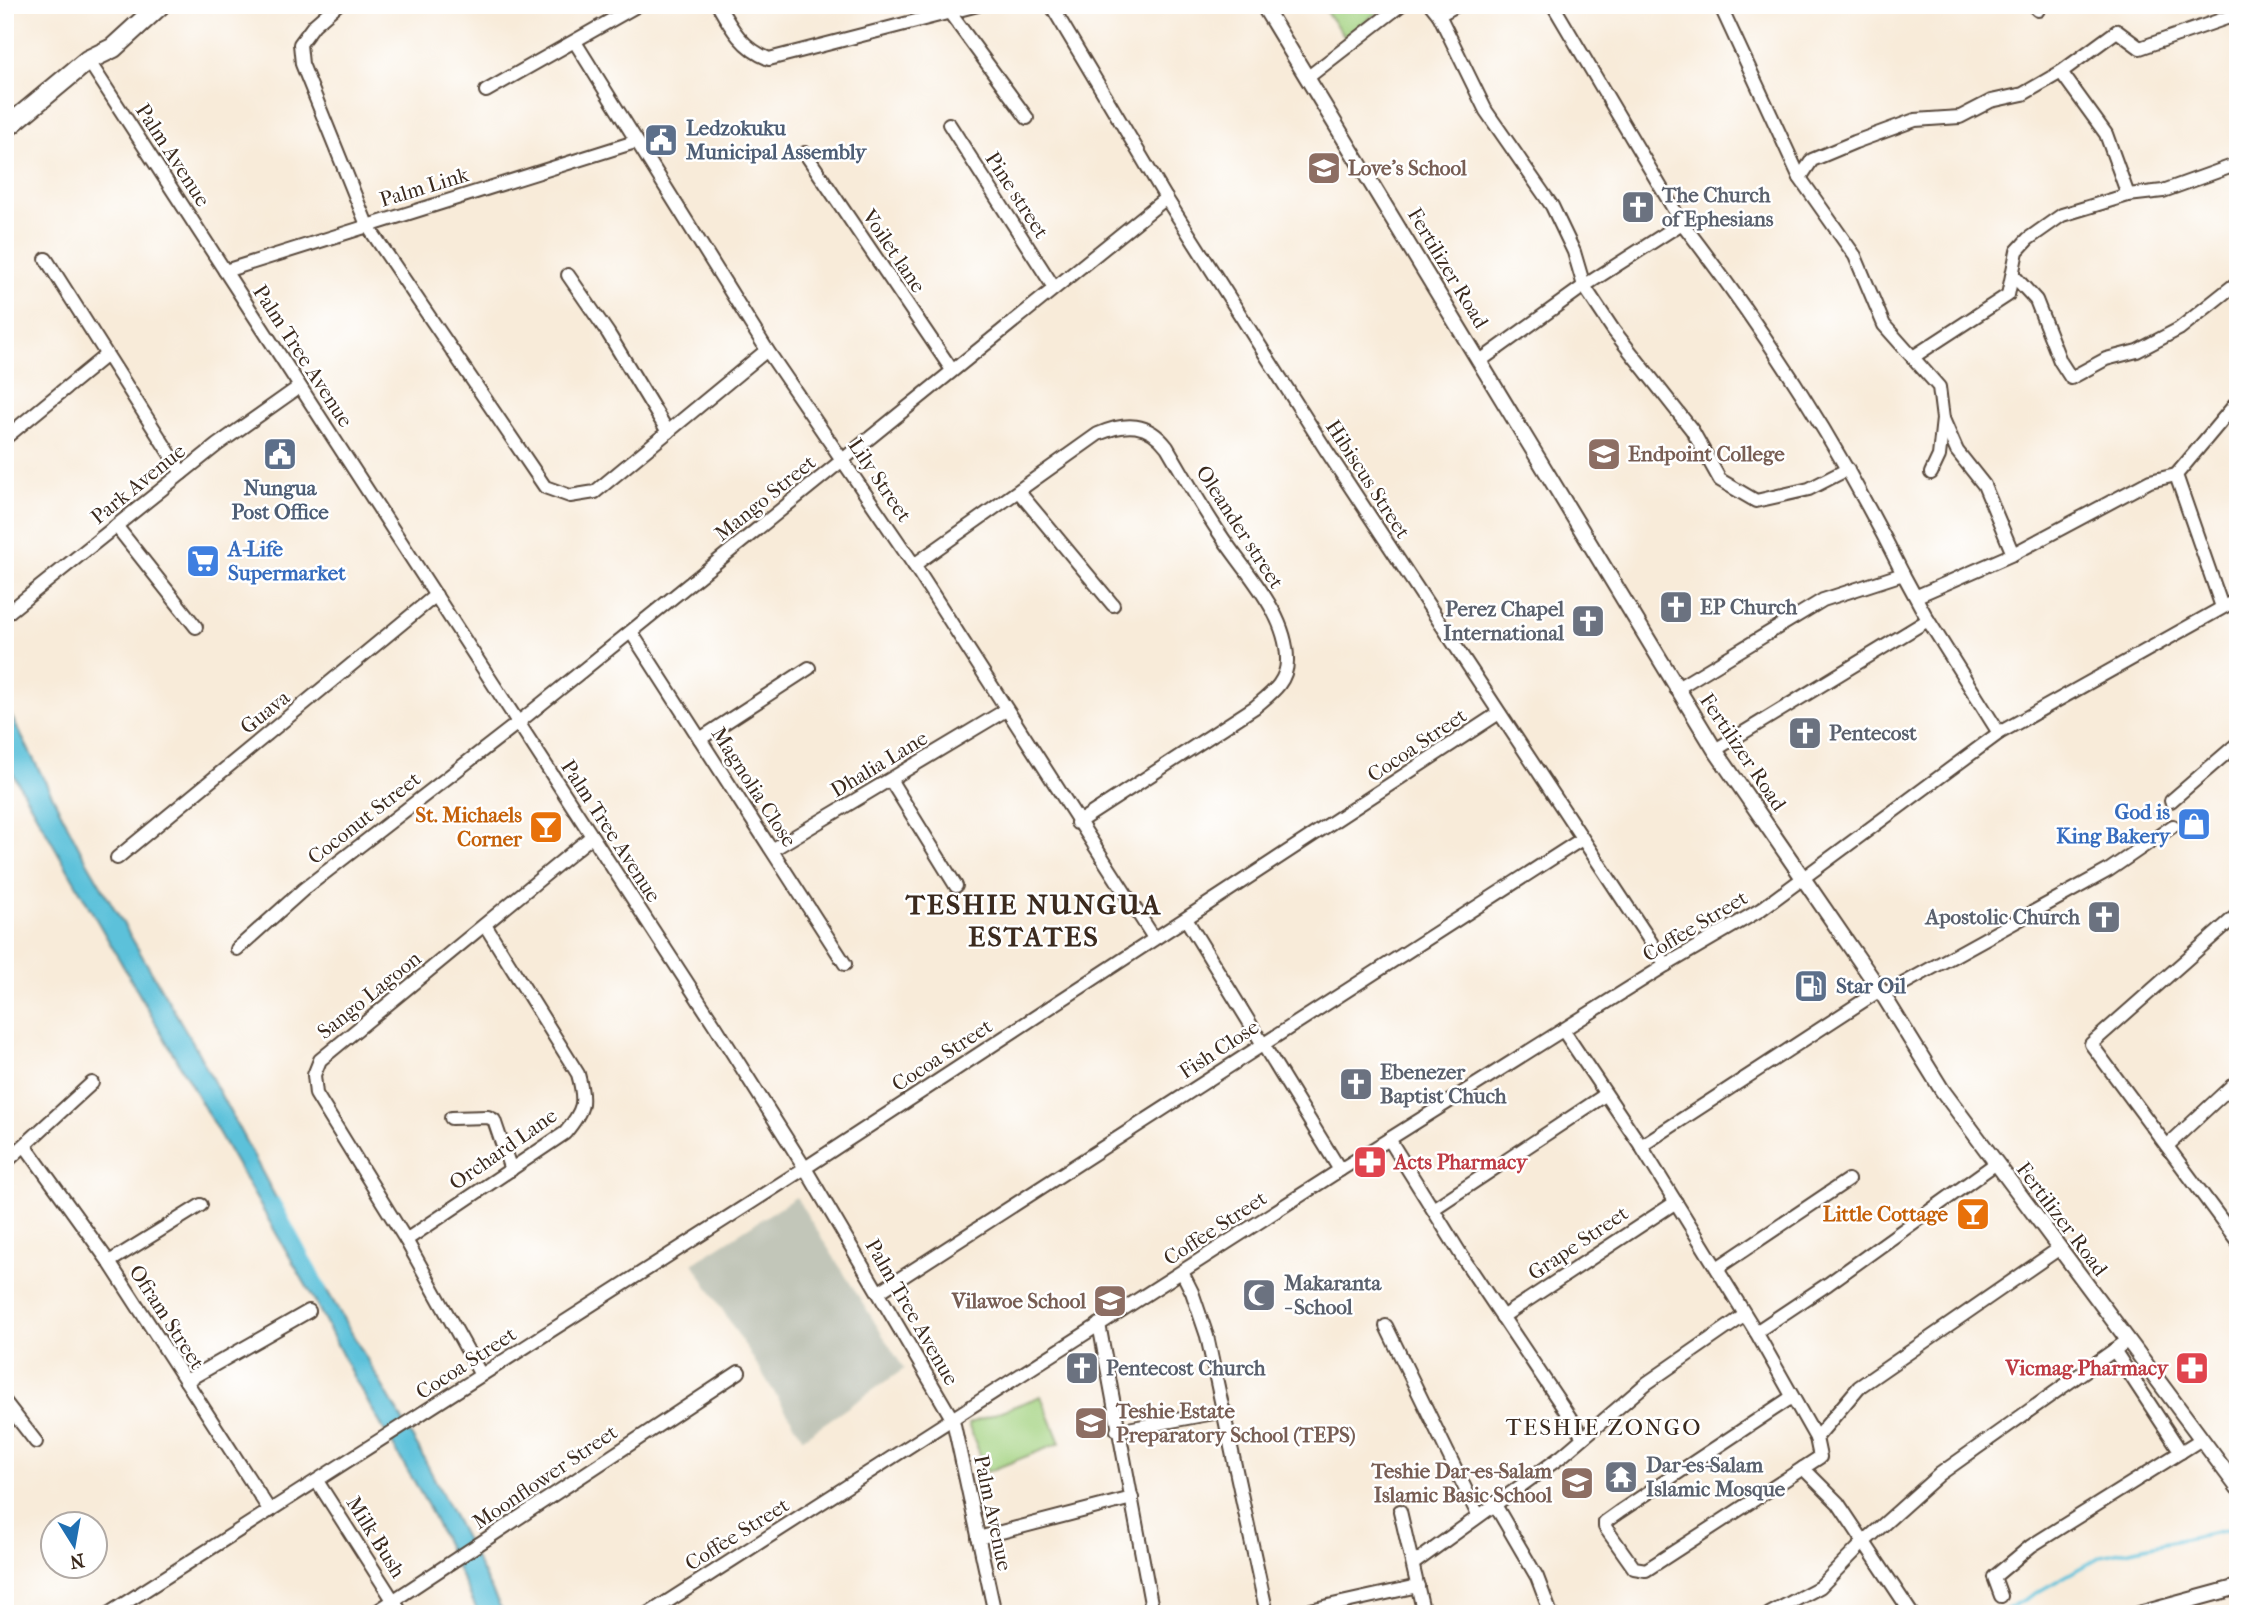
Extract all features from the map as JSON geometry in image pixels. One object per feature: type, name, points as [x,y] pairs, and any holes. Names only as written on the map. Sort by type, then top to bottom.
[{"type":"main road","points":[[88,60],[103,39],[141,5]]},
{"type":"main road","points":[[5,129],[88,60],[113,48],[160,5]]},
{"type":"street","points":[[337,5],[314,25],[300,44],[302,64],[367,225],[545,487],[570,496],[595,492],[767,350]]},
{"type":"street","points":[[486,91],[638,5]]},
{"type":"street","points":[[718,5],[741,42],[755,54],[769,59],[978,5]]},
{"type":"street","name":"Hibiscus Street","points":[[1051,5],[1166,198],[1499,713],[1666,965]]},
{"type":"street","name":"Fertilizer Road","points":[[1263,5],[1715,750],[1882,993],[1942,1090],[2057,1250],[2120,1345],[2238,1488]]},
{"type":"street","points":[[1307,78],[1402,5]]},
{"type":"street","points":[[1457,5],[1435,10],[1486,111],[1552,206],[1574,252],[1584,286],[1614,331],[1692,430],[1720,480],[1756,502],[1809,489],[1848,469]]},
{"type":"street","points":[[1553,5],[1682,223],[1776,351],[1874,513],[1928,620],[1999,733]]},
{"type":"street","points":[[1720,5],[1800,178],[1854,256],[1884,325],[1939,387],[1943,419],[1939,456],[1931,473]]},
{"type":"street","points":[[950,13],[1027,118]]},
{"type":"street","points":[[1800,178],[1812,160],[1854,142],[1915,120],[1959,117],[1991,101],[2023,94],[2061,72],[2118,31],[2140,48],[2238,14]]},
{"type":"street","name":"Lily Street","points":[[575,42],[767,350],[914,565],[1154,938]]},
{"type":"street","name":"Palm Avenue","points":[[88,60],[225,271]]},
{"type":"street","points":[[2061,72],[2106,134],[2129,195]]},
{"type":"street","name":"Pine street","points":[[949,124],[1054,286]]},
{"type":"street","name":"Palm Link","points":[[225,271],[635,142]]},
{"type":"street","name":"Voilet lane","points":[[805,153],[952,370]]},
{"type":"street","points":[[1913,357],[2008,295],[2017,251],[2028,239],[2062,215],[2129,195],[2146,195],[2175,187],[2238,164]]},
{"type":"street","name":"Mango Street","points":[[519,722],[1054,286],[1166,198]]},
{"type":"street","points":[[1480,361],[1584,286],[1682,223]]},
{"type":"street","points":[[46,258],[105,356],[183,473]]},
{"type":"street","name":"Palm Tree Avenue","points":[[225,271],[805,1168],[953,1420]]},
{"type":"street","points":[[568,275],[613,340],[668,432]]},
{"type":"street","points":[[2013,275],[2036,300],[2060,361],[2071,378],[2106,359],[2137,351],[2179,329],[2238,282]]},
{"type":"street","points":[[5,438],[105,356]]},
{"type":"street","name":"Park Avenue","points":[[5,615],[183,473],[299,387]]},
{"type":"street","points":[[1917,596],[2013,554],[2150,481],[2176,475],[2238,401]]},
{"type":"street","points":[[1943,419],[1957,452],[1984,485],[2013,554]]},
{"type":"street","name":"Oleander street","points":[[914,565],[1098,434],[1117,426],[1139,425],[1157,434],[1269,606],[1285,636],[1287,663],[1280,686],[1255,707],[1077,822]]},
{"type":"street","points":[[2176,475],[2222,607]]},
{"type":"street","points":[[1019,492],[1113,605]]},
{"type":"street","points":[[117,527],[197,627]]},
{"type":"street","points":[[1676,689],[1823,600],[1903,574]]},
{"type":"street","name":"Guava","points":[[117,858],[436,595]]},
{"type":"street","name":"Coffee Street","points":[[648,1614],[1340,1170],[1666,965],[1760,910],[1999,733],[2238,599]]},
{"type":"street","points":[[1715,750],[1928,620]]},
{"type":"street","name":"Magnolia Close","points":[[631,632],[845,964]]},
{"type":"street","points":[[700,739],[809,668]]},
{"type":"street","name":"Dhalia Lane","points":[[772,850],[1006,710]]},
{"type":"street","name":"Cocoa Street","points":[[317,1481],[805,1168],[1499,713]]},
{"type":"street","name":"Coconut Street","points":[[237,949],[334,864],[519,722]]},
{"type":"street","points":[[2171,802],[2238,743]]},
{"type":"street","points":[[891,781],[956,886]]},
{"type":"street","points":[[1641,1146],[1882,993],[2109,870],[2173,826]]},
{"type":"street","name":"Sango Lagoon","points":[[481,1375],[406,1240],[316,1094],[314,1075],[320,1059],[591,836]]},
{"type":"street","name":"Fish Close","points":[[878,1292],[1582,839]]},
{"type":"street","points":[[2238,914],[2091,1044],[2238,1242]]},
{"type":"street","points":[[1186,919],[1340,1170]]},
{"type":"street","name":"Orchard Lane","points":[[406,1240],[565,1133],[580,1115],[584,1096],[578,1074],[485,925]]},
{"type":"street","points":[[1563,1030],[1641,1146],[1756,1332],[1816,1438],[1820,1457],[1640,1571],[1634,1568],[1604,1524],[1792,1397]]},
{"type":"street","points":[[2167,1146],[2238,1080]]},
{"type":"street","points":[[5,1163],[26,1147],[92,1083]]},
{"type":"street","points":[[1433,1209],[1605,1095]]},
{"type":"street","points":[[451,1118],[488,1117],[495,1120],[511,1170]]},
{"type":"street","points":[[1389,1139],[1502,1317],[1583,1437]]},
{"type":"street","name":"Ofram Street","points":[[26,1147],[109,1262],[270,1511]]},
{"type":"street","points":[[1756,1332],[1828,1284],[1995,1164]]},
{"type":"street","points":[[1717,1268],[1848,1180]]},
{"type":"street","name":"Grape Street","points":[[1502,1317],[1676,1202]]},
{"type":"street","points":[[109,1262],[201,1205]]},
{"type":"street","points":[[1816,1438],[1860,1387],[2057,1250]]},
{"type":"street","points":[[1182,1272],[1199,1310],[1225,1411],[1267,1614]]},
{"type":"street","points":[[186,1381],[309,1311]]},
{"type":"street","points":[[1413,1564],[1562,1456],[1647,1382],[1745,1315]]},
{"type":"street","points":[[1099,1324],[1153,1614]]},
{"type":"street","points":[[1386,1326],[1478,1515]]},
{"type":"street","points":[[1772,1613],[1820,1587],[1940,1474],[2120,1345],[2180,1452]]},
{"type":"street","name":"Moonflower Street","points":[[373,1614],[739,1372]]},
{"type":"street","points":[[5,1402],[36,1442]]},
{"type":"street","points":[[1117,1431],[1225,1411]]},
{"type":"street","name":"Palm Avenue","points":[[953,1420],[995,1614]]},
{"type":"street","points":[[2001,1596],[1994,1577],[2031,1546],[2200,1440]]},
{"type":"street","points":[[1803,1468],[1838,1503],[1866,1541],[1912,1614]]},
{"type":"street","points":[[108,1614],[317,1481]]},
{"type":"street","name":"Milk Bush","points":[[317,1481],[402,1614]]},
{"type":"street","points":[[978,1538],[1132,1498]]},
{"type":"street","points":[[1494,1503],[1537,1577],[1551,1614]]},
{"type":"street","points":[[1400,1511],[1424,1614]]},
{"type":"street","points":[[1292,1614],[1418,1586]]},
{"type":"street","points":[[2139,1614],[2238,1587]]},
{"type":"shaded area","points":[[796,1197],[904,1369],[803,1438],[693,1263]]},
{"type":"green space","points":[[1321,5],[1387,5],[1345,37]]},
{"type":"green space","points":[[1041,1396],[1060,1443],[987,1472],[968,1424]]},
{"type":"water","points":[[5,704],[82,853],[193,1043],[307,1256],[419,1449],[504,1614],[479,1614],[428,1506],[354,1378],[315,1301],[5,760]]},
{"type":"waterway","points":[[277,1199],[325,1288]]},
{"type":"waterway","points":[[1999,1614],[2101,1556],[2232,1529]]},
{"type":"place","name":"Ledzokuku Municipal Assembly","points":[[661,140]]},
{"type":"place","name":"Love's School","points":[[1324,168]]},
{"type":"place","name":"The Church of Ephesians","points":[[1638,207]]},
{"type":"place","name":"Nungua Post Office","points":[[280,454]]},
{"type":"place","name":"Endpoint College","points":[[1604,454]]},
{"type":"place","name":"A-Life Supermarket","points":[[203,561]]},
{"type":"place","name":"EP Church","points":[[1676,607]]},
{"type":"place","name":"Perez Chapel International","points":[[1588,621]]},
{"type":"place","name":"Pentecost","points":[[1805,733]]},
{"type":"place","name":"God is King Bakery","points":[[2194,824]]},
{"type":"place","name":"St. Michaels Corner","points":[[546,827]]},
{"type":"place","name":"Apostolic Church","points":[[2104,917]]},
{"type":"place","name":"Star Oil","points":[[1811,986]]},
{"type":"place","name":"Ebenezer Baptist Chuch","points":[[1356,1084]]},
{"type":"place","name":"Acts Pharmacy","points":[[1370,1162]]},
{"type":"place","name":"Little Cottage","points":[[1973,1214]]},
{"type":"place","name":"Makaranta - School","points":[[1259,1295]]},
{"type":"place","name":"Vilawoe School","points":[[1110,1301]]},
{"type":"place","name":"Pentecost Church","points":[[1082,1368]]},
{"type":"place","name":"Vicmag Pharmacy","points":[[2192,1368]]},
{"type":"place","name":"Teshie Estate Preparatory School (TEPS)","points":[[1091,1423]]},
{"type":"place","name":"Dar-es-Salam Islamic Mosque","points":[[1621,1477]]},
{"type":"place","name":"Teshie Dar-es-Salam Islamic Basic School","points":[[1577,1483]]},
{"type":"district","name":"TESHIE NUNGUA ESTATES","points":[[1034,920]]},
{"type":"district","name":"TESHIE ZONGO","points":[[1604,1427]]}]
